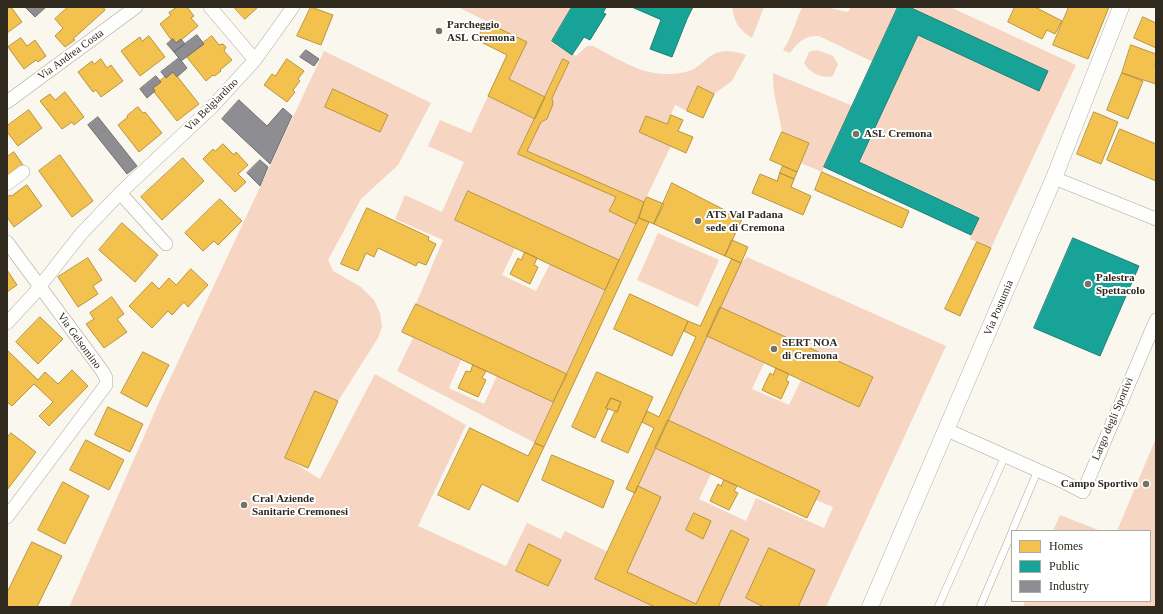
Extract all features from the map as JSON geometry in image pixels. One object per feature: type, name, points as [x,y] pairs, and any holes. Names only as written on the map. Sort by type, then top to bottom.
[{"type":"street","name":"Via Andrea Costa","points":[[7,102],[136,7]]},
{"type":"street","points":[[210,7],[255,60]]},
{"type":"street","name":"Via Belgiardino","points":[[7,323],[33,295],[81,234],[120,193],[211,108],[255,60],[293,7]]},
{"type":"street","name":"Via Postumia","points":[[870,607],[1054,178],[1121,7]]},
{"type":"street","points":[[7,184],[23,172]]},
{"type":"street","points":[[1054,178],[1156,220]]},
{"type":"street","points":[[120,193],[166,244]]},
{"type":"street","name":"Via Gelsomino","points":[[7,242],[106,378],[106,385],[7,517]]},
{"type":"street","name":"Largo degli Sportivi","points":[[947,430],[1038,470],[1083,492],[1156,320]]},
{"type":"lane","points":[[938,607],[1005,456]]},
{"type":"lane","points":[[1012,530],[1038,470]]},
{"type":"lane","points":[[980,607],[1011,533]]},
{"type":"shaded area","points":[[458,7],[572,7],[552,41],[576,56],[587,46],[593,46],[628,64],[657,74],[677,73],[691,70],[710,56],[723,51],[731,51],[746,55],[732,81],[714,94],[698,87],[687,111],[675,105],[667,124],[646,116],[639,132],[671,146],[644,202],[527,151],[541,122],[547,119],[553,104],[552,98],[569,62],[563,59],[545,97],[509,79],[527,42]]},
{"type":"shaded area","points":[[732,7],[764,7],[752,38],[738,25],[734,18]]},
{"type":"shaded area","points":[[802,7],[825,7],[848,12],[851,7],[898,7],[873,62],[819,36],[802,40],[790,53],[783,50],[789,40]]},
{"type":"shaded area","points":[[909,7],[950,7],[1076,65],[991,248],[970,239],[979,217],[860,162],[918,35]]},
{"type":"shaded area","points":[[817,50],[833,56],[838,64],[833,76],[821,76],[810,70],[804,63],[809,52]]},
{"type":"shaded area","points":[[324,51],[431,103],[398,165],[361,199],[328,260],[333,271],[361,287],[374,300],[380,313],[382,327],[378,338],[338,401],[315,391],[286,458],[320,479],[375,374],[466,425],[418,526],[506,566],[527,523],[561,539],[565,531],[608,552],[655,448],[711,474],[699,499],[746,521],[756,498],[824,528],[833,507],[816,500],[820,491],[668,420],[707,336],[764,363],[752,389],[789,405],[801,380],[859,406],[873,377],[720,307],[741,263],[747,257],[946,346],[826,607],[69,607],[160,400]]},
{"type":"shaded area","points":[[773,73],[853,106],[822,172],[801,163],[809,143],[782,132],[775,95]]},
{"type":"shaded area","points":[[488,96],[535,119],[518,154],[616,197],[609,211],[636,224],[619,260],[468,191],[455,220],[515,248],[502,275],[536,291],[550,264],[605,290],[567,374],[416,304],[443,240],[395,219],[405,195],[442,212],[464,162],[428,146],[440,120],[471,133]]},
{"type":"shaded area","points":[[658,233],[719,260],[698,307],[637,280]]},
{"type":"shaded area","points":[[413,338],[461,360],[449,388],[484,404],[497,376],[553,402],[535,443],[397,371]]},
{"type":"shaded area","name":"Campo Sportivo","points":[[1156,438],[1156,607],[1023,607],[1025,602],[1151,602],[1151,530],[1117,530]]},
{"type":"shaded area","name":"Campo Sportivo","points":[[1060,515],[1098,530],[1053,530]]},
{"type":"building: Homes","points":[[11,7],[22,22],[7,33],[7,9]]},
{"type":"building: Homes","points":[[68,7],[103,7],[105,10],[73,39],[75,40],[65,47],[55,36],[63,28],[55,19]]},
{"type":"building: Homes","points":[[177,7],[187,7],[194,16],[191,18],[198,26],[175,45],[160,24],[171,15],[169,13]]},
{"type":"building: Homes","points":[[234,7],[258,7],[245,19]]},
{"type":"building: Homes","points":[[311,7],[333,15],[321,45],[297,36]]},
{"type":"building: Homes","points":[[1015,7],[1035,7],[1062,21],[1055,34],[1047,30],[1042,39],[1008,22]]},
{"type":"building: Homes","points":[[1069,7],[1109,7],[1088,59],[1053,45]]},
{"type":"building: Homes","points":[[1143,17],[1156,23],[1156,48],[1134,38]]},
{"type":"building: Homes","points":[[486,22],[527,42],[509,79],[545,97],[535,119],[488,96],[507,55],[477,40]]},
{"type":"building: Homes","points":[[149,36],[165,57],[140,76],[121,51],[140,37],[142,41]]},
{"type":"building: Homes","points":[[212,36],[219,45],[223,44],[226,47],[224,51],[232,60],[220,70],[221,71],[206,81],[186,56]]},
{"type":"building: Homes","points":[[21,38],[27,46],[35,40],[46,56],[38,62],[36,60],[24,69],[8,47]]},
{"type":"building: Homes","points":[[1131,45],[1156,54],[1156,84],[1122,73]]},
{"type":"building: Homes","points":[[101,59],[107,68],[111,65],[123,81],[101,97],[96,90],[93,92],[78,72],[92,61],[94,64]]},
{"type":"building: Homes","points":[[287,59],[304,71],[298,79],[300,81],[293,90],[295,92],[287,102],[264,85],[272,74],[275,76]]},
{"type":"building: Homes","points":[[563,59],[569,62],[552,98],[553,104],[547,119],[541,122],[527,151],[644,202],[636,224],[609,211],[616,197],[518,154]]},
{"type":"building: Homes","points":[[173,71],[199,104],[177,121],[151,88]]},
{"type":"building: Homes","points":[[1122,73],[1143,81],[1128,119],[1107,110]]},
{"type":"building: Homes","points":[[698,86],[714,94],[703,118],[687,111]]},
{"type":"building: Homes","points":[[333,89],[388,115],[380,132],[325,107]]},
{"type":"building: Homes","points":[[65,92],[84,117],[74,125],[72,122],[62,129],[40,101],[50,94],[55,100]]},
{"type":"building: Homes","points":[[138,107],[143,113],[145,112],[162,133],[139,152],[118,125]]},
{"type":"building: Homes","points":[[29,110],[42,128],[18,146],[7,132],[7,126]]},
{"type":"building: Homes","points":[[1094,112],[1118,122],[1101,164],[1077,154]]},
{"type":"building: Homes","points":[[671,115],[683,120],[678,131],[693,137],[686,153],[639,132],[646,116],[667,124]]},
{"type":"building: Homes","points":[[1120,129],[1156,144],[1156,181],[1107,160]]},
{"type":"building: Homes","points":[[782,132],[809,143],[797,172],[770,160]]},
{"type":"building: Homes","points":[[223,144],[234,155],[236,152],[248,165],[238,174],[246,182],[235,192],[203,159],[213,149],[215,151]]},
{"type":"building: Homes","points":[[14,152],[23,165],[7,177],[7,157]]},
{"type":"building: Homes","points":[[60,155],[93,201],[72,217],[39,171]]},
{"type":"building: Homes","points":[[183,158],[204,181],[162,220],[141,197]]},
{"type":"building: Homes","points":[[783,166],[797,172],[794,179],[780,173]]},
{"type":"building: Homes","points":[[822,172],[909,211],[902,228],[815,190]]},
{"type":"building: Homes","points":[[780,173],[794,179],[791,187],[811,196],[803,215],[752,193],[760,174],[777,181]]},
{"type":"building: Homes","name":"ATS Val Padana sede di Cremona","points":[[672,183],[742,219],[725,256],[654,224]]},
{"type":"building: Homes","points":[[27,185],[42,206],[14,227],[7,217],[7,197],[10,195],[11,196]]},
{"type":"building: Homes","points":[[468,191],[619,260],[605,290],[455,220]]},
{"type":"building: Homes","points":[[647,197],[664,204],[654,224],[639,218]]},
{"type":"building: Homes","points":[[220,199],[242,221],[218,245],[214,241],[203,251],[185,233]]},
{"type":"building: Homes","points":[[367,208],[429,237],[428,240],[436,244],[426,265],[418,262],[416,266],[378,248],[374,257],[366,253],[358,271],[341,264]]},
{"type":"building: Homes","points":[[639,218],[649,222],[544,447],[535,443]]},
{"type":"building: Homes","points":[[122,223],[158,255],[135,282],[99,250]]},
{"type":"building: Homes","points":[[732,240],[748,247],[741,263],[725,256]]},
{"type":"building: Homes","points":[[977,242],[991,248],[960,316],[945,309]]},
{"type":"building: Homes","points":[[525,252],[537,258],[534,265],[538,267],[530,284],[510,274],[518,258],[521,260]]},
{"type":"building: Homes","points":[[88,258],[102,280],[93,286],[98,294],[78,307],[58,277]]},
{"type":"building: Homes","points":[[732,259],[741,263],[635,493],[626,489],[654,428],[642,422],[647,411],[659,417],[696,337],[684,331],[688,321],[700,326]]},
{"type":"building: Homes","points":[[191,269],[208,285],[188,307],[184,302],[172,315],[168,311],[152,328],[129,306],[152,282],[159,289],[169,278],[176,285]]},
{"type":"building: Homes","points":[[7,270],[17,285],[7,292]]},
{"type":"building: Homes","points":[[630,294],[688,321],[672,356],[614,329]]},
{"type":"building: Homes","points":[[112,297],[124,314],[117,319],[127,332],[104,348],[86,324],[94,319],[90,313]]},
{"type":"building: Homes","points":[[416,304],[567,374],[553,402],[402,332]]},
{"type":"building: Homes","name":"SERT NOA di Cremona","points":[[720,307],[873,377],[859,407],[707,336]]},
{"type":"building: Homes","points":[[40,317],[63,339],[38,364],[16,342]]},
{"type":"building: Homes","points":[[7,350],[38,380],[45,372],[58,384],[72,370],[88,386],[49,426],[39,416],[53,402],[34,384],[12,406],[7,402]]},
{"type":"building: Homes","points":[[143,352],[169,365],[147,407],[121,393]]},
{"type":"building: Homes","points":[[473,365],[486,371],[482,378],[486,380],[478,397],[458,388],[466,371],[470,372]]},
{"type":"building: Homes","points":[[776,368],[789,374],[786,380],[789,382],[781,399],[762,390],[770,373],[773,375]]},
{"type":"building: Homes","points":[[597,372],[653,397],[628,453],[601,441],[615,411],[617,412],[621,402],[611,398],[606,408],[608,409],[595,438],[572,427]]},
{"type":"building: Homes","points":[[315,391],[338,401],[308,468],[285,458]]},
{"type":"building: Homes","points":[[611,398],[621,402],[617,412],[606,408]]},
{"type":"building: Homes","points":[[108,407],[143,424],[130,452],[95,435]]},
{"type":"building: Homes","points":[[668,420],[820,491],[807,518],[655,448]]},
{"type":"building: Homes","points":[[470,428],[528,456],[535,443],[544,447],[518,502],[482,484],[469,510],[438,495]]},
{"type":"building: Homes","points":[[11,433],[36,452],[7,490],[7,438]]},
{"type":"building: Homes","points":[[86,440],[124,460],[109,490],[70,470]]},
{"type":"building: Homes","points":[[552,455],[614,481],[603,508],[542,480]]},
{"type":"building: Homes","points":[[724,480],[737,486],[734,491],[738,493],[729,510],[710,501],[718,484],[721,486]]},
{"type":"building: Homes","points":[[63,482],[89,496],[65,544],[38,530]]},
{"type":"building: Homes","points":[[638,486],[661,497],[627,572],[696,604],[731,530],[749,539],[718,607],[655,607],[595,579]]},
{"type":"building: Homes","points":[[694,513],[711,521],[703,539],[686,530]]},
{"type":"building: Homes","points":[[32,542],[62,556],[37,607],[7,607],[7,593]]},
{"type":"building: Homes","points":[[529,544],[561,560],[548,586],[516,571]]},
{"type":"building: Homes","points":[[769,548],[815,570],[798,607],[764,607],[746,598]]},
{"type":"building: Public","points":[[572,7],[606,7],[603,13],[606,14],[590,40],[584,37],[572,55],[552,41]]},
{"type":"building: Public","points":[[632,7],[693,7],[672,57],[650,49],[661,20]]},
{"type":"building: Public","name":"ASL Cremona","points":[[898,7],[909,7],[1048,71],[1039,91],[918,35],[859,162],[979,218],[971,235],[824,167]]},
{"type":"building: Public","points":[[1073,238],[1139,266],[1100,356],[1034,328]]},
{"type":"building: Industry","points":[[46,7],[35,17],[26,8]]},
{"type":"building: Industry","points":[[197,35],[204,44],[181,61],[174,52]]},
{"type":"building: Industry","points":[[173,39],[176,43],[181,39],[185,44],[174,52],[167,44]]},
{"type":"building: Industry","points":[[306,50],[319,59],[314,66],[300,57]]},
{"type":"building: Industry","points":[[179,58],[187,68],[177,77],[173,72],[166,78],[161,72]]},
{"type":"building: Industry","points":[[156,76],[161,82],[153,88],[155,91],[147,98],[140,89]]},
{"type":"building: Industry","points":[[239,100],[267,126],[283,108],[292,116],[270,164],[222,119]]},
{"type":"building: Industry","points":[[98,117],[137,166],[127,174],[88,125]]},
{"type":"building: Industry","points":[[260,160],[268,167],[260,186],[247,173]]},
{"type":"place","name":"Parcheggio ASL Cremona","points":[[439,31]]},
{"type":"place","name":"ASL Cremona","points":[[856,134]]},
{"type":"place","name":"ATS Val Padana sede di Cremona","points":[[698,221]]},
{"type":"place","name":"Palestra Spettacolo","points":[[1088,284]]},
{"type":"place","name":"SERT NOA di Cremona","points":[[774,349]]},
{"type":"place","name":"Campo Sportivo","points":[[1146,484]]},
{"type":"place","name":"Cral Aziende Sanitarie Cremonesi","points":[[244,505]]}]
